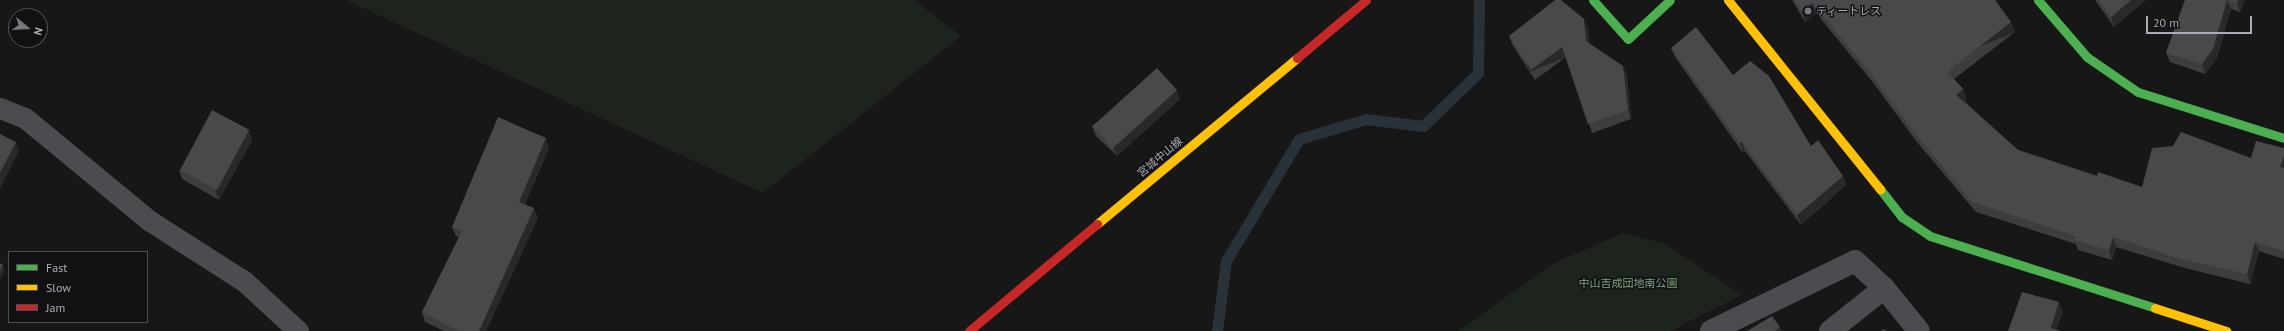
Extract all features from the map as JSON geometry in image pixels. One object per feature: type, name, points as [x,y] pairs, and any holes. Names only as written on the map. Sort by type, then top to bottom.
[{"type":"street","name":"宮城中山線","points":[[969,331],[1366,0]]},
{"type":"street","points":[[1593,0],[1628,39],[1670,0]]},
{"type":"street","points":[[1728,0],[1902,217],[1930,236],[2226,331]]},
{"type":"street","points":[[2038,0],[2087,57],[2138,92],[2284,138]]},
{"type":"street","points":[[1711,331],[1855,261],[1884,288],[1919,331]]},
{"type":"street","points":[[1830,331],[1884,288]]},
{"type":"lane","points":[[0,108],[25,118],[150,221],[244,281],[298,331]]},
{"type":"green space","points":[[346,0],[914,0],[961,36],[763,193]]},
{"type":"green space","name":"中山吉成団地南公園","points":[[1624,233],[1665,244],[1742,295],[1671,331],[1458,331],[1554,263]]},
{"type":"building","points":[[1555,0],[1561,0],[1584,19],[1586,41],[1623,66],[1628,110],[1588,124],[1562,47],[1531,70],[1509,36]]},
{"type":"building","points":[[1794,0],[1995,0],[2011,22],[1947,72],[1963,89],[1956,95],[2018,150],[2097,176],[2098,172],[2142,187],[2152,148],[2173,146],[2181,132],[2251,158],[2256,141],[2284,148],[2284,156],[2280,167],[2284,168],[2284,251],[2255,242],[2247,274],[2181,259],[2113,237],[2109,250],[2074,240],[2076,236],[1972,202],[1913,131],[1872,75],[1812,3],[1802,12]]},
{"type":"building","points":[[2098,0],[2131,0],[2111,17]]},
{"type":"building","points":[[2185,0],[2227,0],[2213,49],[2202,64],[2166,53]]},
{"type":"building","points":[[2228,0],[2238,0],[2237,3]]},
{"type":"building","points":[[1696,27],[1733,75],[1750,61],[1769,76],[1811,146],[1818,140],[1843,176],[1797,215],[1742,142],[1740,143],[1671,48]]},
{"type":"building","points":[[1157,68],[1177,90],[1112,149],[1092,126]]},
{"type":"building","points":[[212,110],[249,130],[217,190],[180,170]]},
{"type":"building","points":[[498,117],[546,138],[519,202],[534,208],[479,331],[459,331],[422,312],[462,231],[452,227]]},
{"type":"building","points":[[0,134],[16,142],[0,173]]},
{"type":"building","points":[[0,263],[3,265],[0,271]]},
{"type":"building","points":[[2022,292],[2059,302],[2051,328],[2061,331],[2008,331]]},
{"type":"building","points":[[1772,316],[1780,327],[1775,331],[1747,331]]},
{"type":"waterway","points":[[1217,331],[1226,261],[1299,139],[1366,119],[1423,126],[1478,73],[1479,0]]},
{"type":"traffic: fast","points":[[1593,0],[1628,39],[1670,0]]},
{"type":"traffic: fast","points":[[2038,0],[2087,57],[2138,92],[2284,138]]},
{"type":"traffic: fast","points":[[1880,189],[1902,217],[1930,236],[2155,308]]},
{"type":"traffic: slow","points":[[1728,0],[1880,189]]},
{"type":"traffic: slow","points":[[1097,224],[1297,58]]},
{"type":"traffic: slow","points":[[2155,308],[2226,331]]},
{"type":"traffic: jam","points":[[1297,58],[1366,0]]},
{"type":"traffic: jam","points":[[969,331],[1097,224]]},
{"type":"place","name":"ティートレス","points":[[1808,11]]}]
